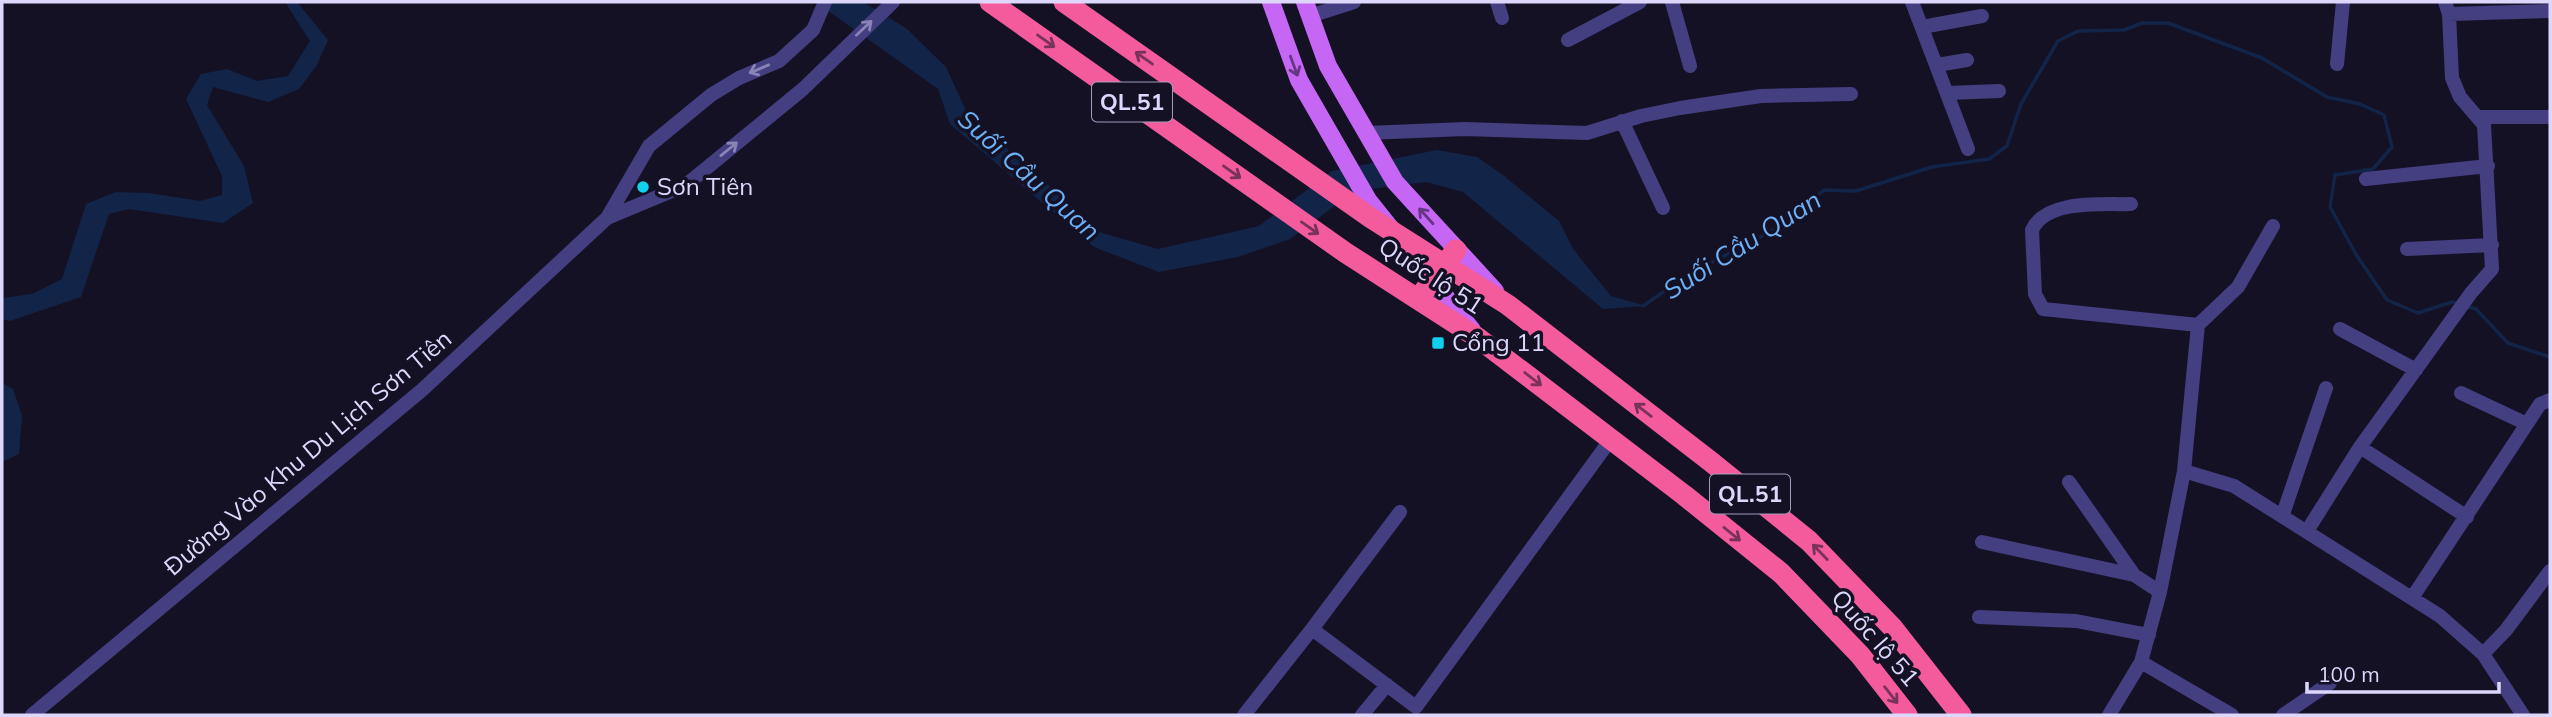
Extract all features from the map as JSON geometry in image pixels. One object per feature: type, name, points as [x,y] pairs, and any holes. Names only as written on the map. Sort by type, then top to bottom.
[{"type":"highway","name":"Quốc lộ 51","points":[[990,2],[1346,253],[1478,338],[1611,439],[1781,573],[1860,655],[1907,715]]},
{"type":"highway","name":"Quốc lộ 51","points":[[1064,2],[1299,168],[1369,209],[1394,233],[1508,305],[1809,541],[1892,627],[1961,715]]},
{"type":"highway","points":[[1418,299],[1444,265]]},
{"type":"main road","points":[[1271,2],[1298,80],[1369,209]]},
{"type":"main road","points":[[1308,9],[1328,66],[1444,265],[1478,338]]},
{"type":"street","name":"Đường Vào Khu Du Lịch Sơn Tiên","points":[[32,715],[422,390],[607,218],[649,146],[711,95],[739,78],[779,61],[813,30],[825,2]]},
{"type":"street","name":"Đường Vào Khu Du Lịch Sơn Tiên","points":[[607,218],[686,185],[803,89],[893,2]]},
{"type":"street","points":[[1308,9],[1354,2]]},
{"type":"street","points":[[1497,2],[1502,18]]},
{"type":"street","points":[[1569,40],[1640,2]]},
{"type":"street","points":[[1672,2],[1690,66]]},
{"type":"street","points":[[1912,2],[1968,149]]},
{"type":"street","points":[[2337,64],[2343,2]]},
{"type":"street","points":[[2307,531],[2360,447],[2470,293],[2492,269],[2488,166],[2480,117],[2460,97],[2452,78],[2447,8],[2550,10]]},
{"type":"street","points":[[1922,27],[1982,16]]},
{"type":"street","points":[[1937,65],[1967,60]]},
{"type":"street","points":[[1948,93],[1999,91]]},
{"type":"street","points":[[1369,138],[1465,129],[1582,134],[1622,121],[1679,108],[1761,96],[1851,94]]},
{"type":"street","points":[[2480,117],[2550,117]]},
{"type":"street","points":[[1622,121],[1663,208]]},
{"type":"street","points":[[2366,179],[2488,166]]},
{"type":"street","points":[[2131,204],[2087,205],[2043,216],[2036,222],[2032,230],[2037,301],[2043,309],[2056,312],[2198,325]]},
{"type":"street","points":[[2109,715],[2141,662],[2160,592],[2184,471],[2198,325],[2238,288],[2273,226]]},
{"type":"street","points":[[2407,248],[2492,245]]},
{"type":"street","points":[[2340,329],[2416,370]]},
{"type":"street","points":[[2283,514],[2326,388]]},
{"type":"street","points":[[2461,393],[2527,424]]},
{"type":"street","points":[[2412,598],[2540,404],[2550,400]]},
{"type":"street","points":[[1312,629],[1421,711],[1611,439]]},
{"type":"street","points":[[2360,447],[2467,517]]},
{"type":"street","points":[[2184,471],[2234,486],[2283,514],[2440,616],[2483,654],[2523,715]]},
{"type":"street","points":[[2069,482],[2134,575]]},
{"type":"street","points":[[1247,714],[1400,512]]},
{"type":"street","points":[[1982,542],[2134,575],[2160,592]]},
{"type":"street","points":[[2483,654],[2550,571]]},
{"type":"street","points":[[1979,617],[2076,621],[2149,635]]},
{"type":"street","points":[[2141,662],[2232,715]]},
{"type":"street","points":[[2283,715],[2330,683]]},
{"type":"street","points":[[1362,715],[1387,685]]},
{"type":"water","points":[[285,2],[297,2],[328,40],[317,65],[299,89],[268,102],[213,87],[207,105],[244,166],[253,203],[223,223],[129,209],[109,214],[81,297],[10,321],[2,319],[2,298],[32,294],[62,279],[86,204],[116,192],[149,193],[200,201],[222,195],[222,176],[186,99],[201,74],[227,69],[257,81],[288,76],[310,41]]},
{"type":"water","name":"Suối Cầu Quan","points":[[816,2],[863,2],[906,28],[946,67],[967,113],[1102,233],[1158,249],[1259,226],[1332,171],[1437,150],[1477,157],[1503,175],[1559,221],[1573,249],[1611,296],[1646,306],[1603,309],[1463,192],[1426,182],[1355,191],[1290,239],[1238,257],[1159,272],[1094,247],[950,124],[938,89]]},
{"type":"water","points":[[2,383],[13,389],[22,416],[19,454],[2,462]]},
{"type":"waterway","name":"Suối Cầu Quan","points":[[1643,306],[1686,276],[1783,225],[1824,190],[1856,191],[1932,167],[1989,159],[2007,146],[2021,104],[2058,41],[2078,31],[2124,30],[2142,23],[2168,23],[2262,58],[2327,97],[2360,104],[2384,115],[2392,147],[2373,169],[2335,175],[2330,207],[2357,256],[2387,300],[2418,313],[2452,302],[2458,303]]},
{"type":"waterway","name":"Suối Cầu Quan","points":[[2465,306],[2476,309],[2508,343],[2550,357]]},
{"type":"place","name":"Sơn Tiên","points":[[643,187]]},
{"type":"place","name":"Cổng 11","points":[[1438,343]]}]
